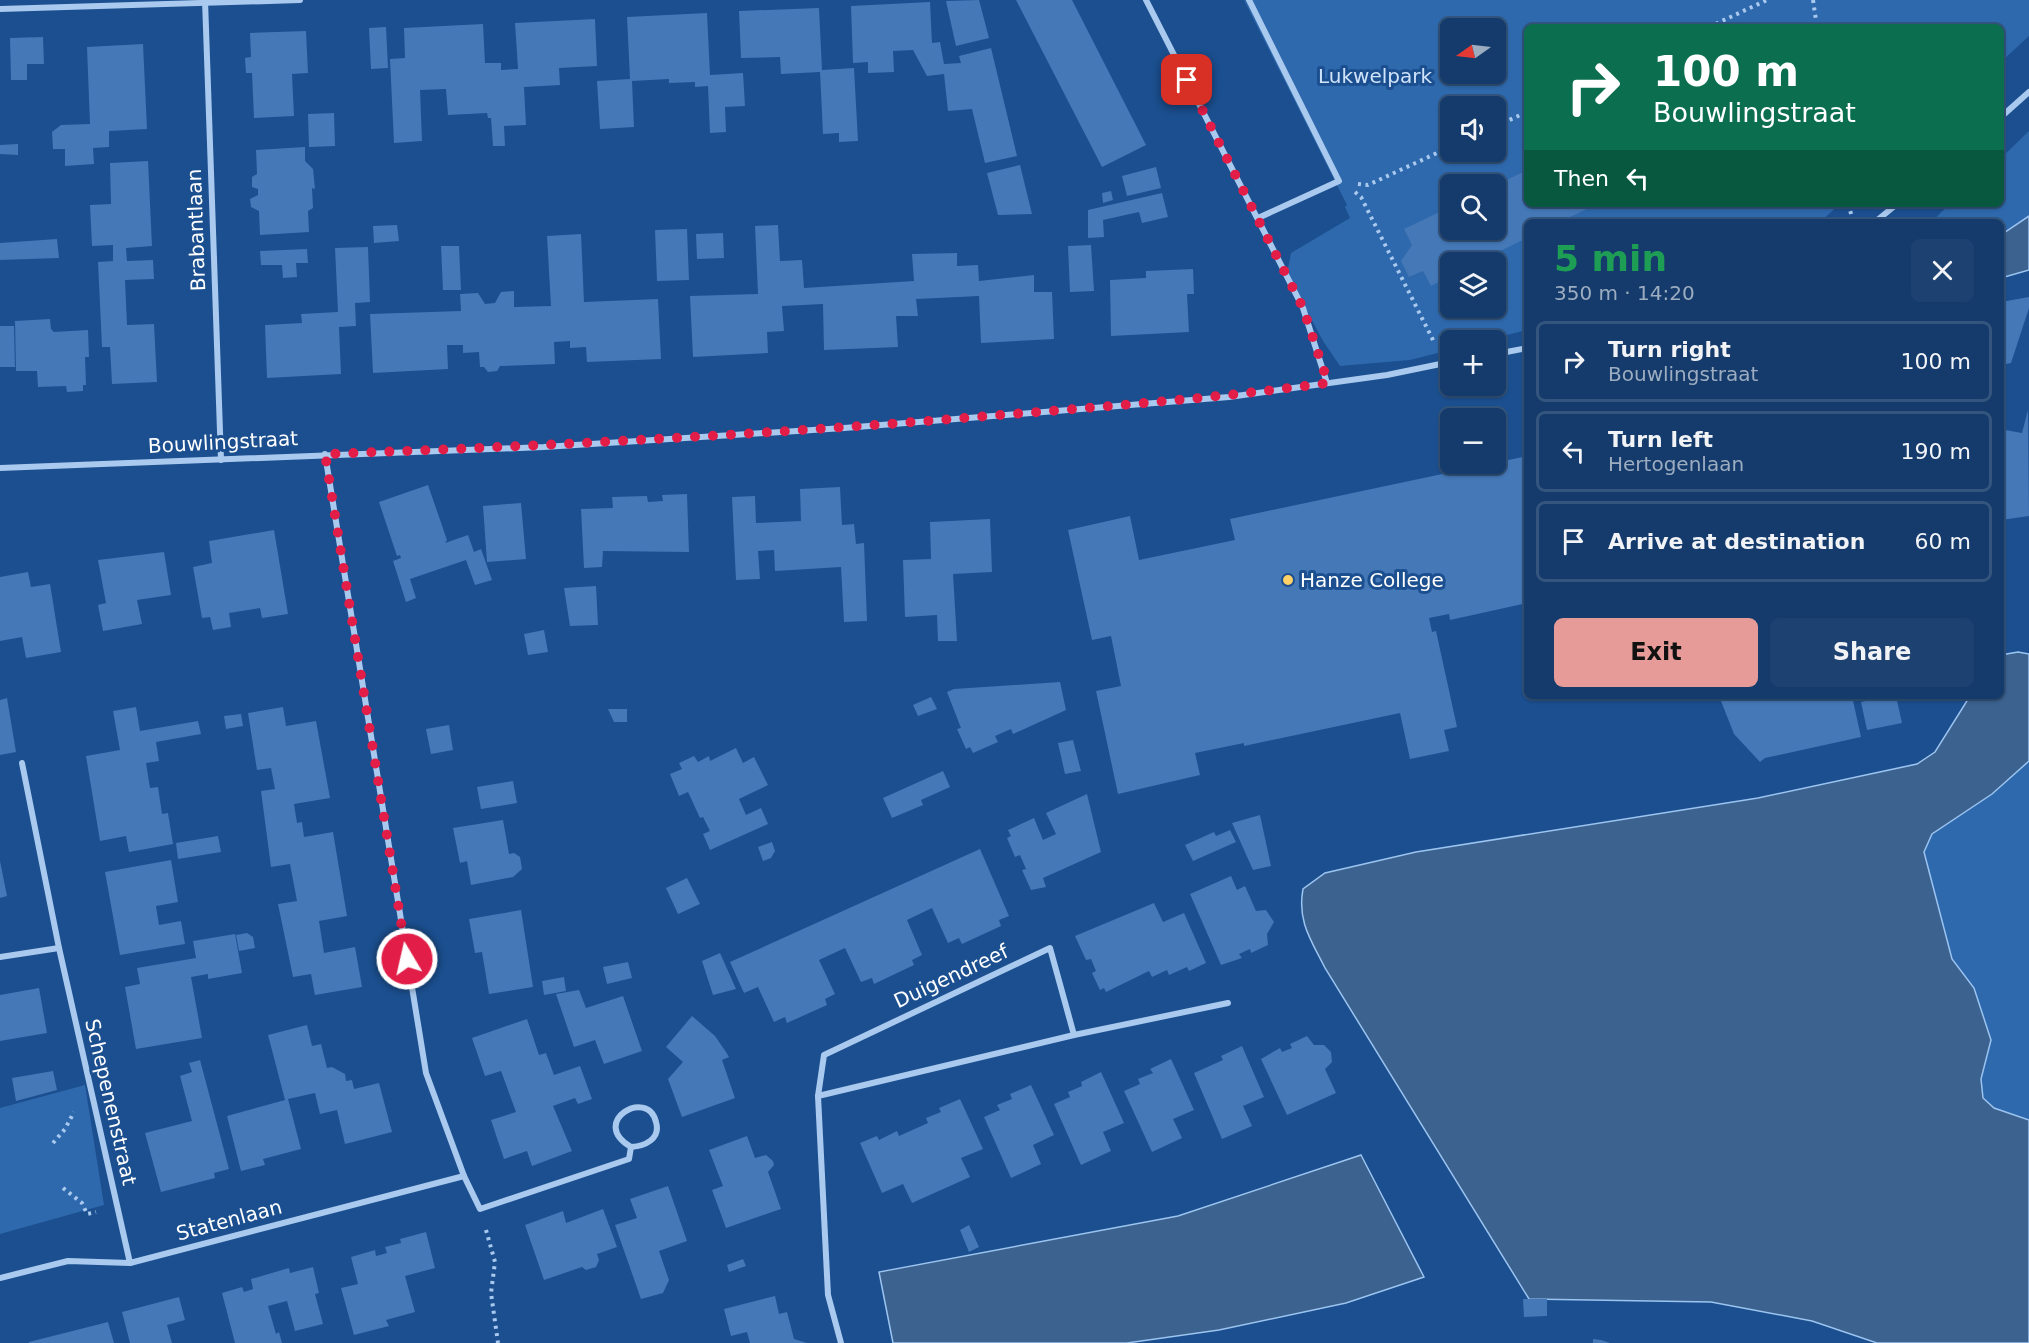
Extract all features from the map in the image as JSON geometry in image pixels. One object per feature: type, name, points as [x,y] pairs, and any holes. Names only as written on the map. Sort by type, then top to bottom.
[{"type":"street","points":[[0,9],[300,0]]},
{"type":"street","points":[[1146,0],[1303,308],[1328,383]]},
{"type":"street","points":[[1249,0],[1339,181],[1258,218]]},
{"type":"street","name":"Brabantlaan","points":[[205,2],[221,460]]},
{"type":"street","points":[[2004,114],[2029,92]]},
{"type":"street","points":[[1879,219],[1893,207]]},
{"type":"street","points":[[1506,352],[1524,349]]},
{"type":"street","name":"Bouwlingstraat","points":[[0,468],[544,447],[844,428],[1229,397],[1440,364]]},
{"type":"street","points":[[325,454],[426,1073],[464,1176],[480,1209],[629,1159],[631,1147]]},
{"type":"street","name":"Schepenenstraat","points":[[22,764],[59,948],[130,1263]]},
{"type":"street","points":[[0,957],[59,948]]},
{"type":"street","name":"Duigendreef","points":[[840,1343],[828,1295],[818,1096],[824,1055],[1050,948],[1074,1035]]},
{"type":"street","points":[[818,1096],[1074,1035],[1228,1002]]},
{"type":"street","points":[[633,1107],[643,1107],[656,1121],[656,1131],[652,1140],[643,1147],[631,1147],[621,1141],[616,1130],[617,1120],[623,1111],[633,1107]]},
{"type":"street","name":"Statenlaan","points":[[0,1278],[68,1261],[130,1263],[464,1176]]},
{"type":"path","points":[[1715,24],[1767,0]]},
{"type":"path","points":[[1813,0],[1817,24]]},
{"type":"path","points":[[1506,121],[1524,113]]},
{"type":"path","points":[[1339,181],[1368,185],[1440,152]]},
{"type":"path","points":[[1339,181],[1361,197],[1440,348]]},
{"type":"path","points":[[53,1143],[79,1105],[94,1100]]},
{"type":"path","points":[[63,1188],[82,1203],[87,1214],[118,1207]]},
{"type":"path","points":[[480,1209],[495,1262],[491,1293],[498,1343]]},
{"type":"green space","name":"Lukwelpark","points":[[1244,0],[2029,0],[2029,36],[2004,59],[2004,24],[1524,24],[1524,207],[1837,207],[1823,219],[1524,219],[1524,331],[1506,335],[1506,330],[1440,330],[1440,352],[1410,360],[1340,366],[1323,341],[1287,273],[1291,253],[1350,218],[1345,207],[1347,205]]},
{"type":"green space","points":[[2029,131],[2029,216],[2004,233],[2004,219],[1934,219],[1947,207],[2004,207],[2004,155]]},
{"type":"green space","points":[[2029,761],[2029,1120],[1994,1108],[1983,1098],[1981,1079],[1991,1040],[1974,988],[1952,960],[1924,852],[1932,834],[1992,794]]},
{"type":"green space","points":[[85,1085],[104,1205],[0,1234],[0,1108]]},
{"type":"shaded area","points":[[2029,216],[2029,270],[2004,277],[2004,233]]},
{"type":"shaded area","points":[[2018,652],[2029,654],[2029,761],[1992,794],[1932,834],[1924,852],[1952,959],[1974,988],[1991,1040],[1981,1079],[1983,1098],[1994,1108],[2029,1120],[2029,1343],[1877,1343],[1812,1321],[1711,1302],[1529,1299],[1325,968],[1310,939],[1304,921],[1303,889],[1325,873],[1416,852],[1758,798],[1917,764],[1935,752],[1968,699],[2004,699],[2004,654]]},
{"type":"shaded area","points":[[1361,1155],[1424,1277],[1346,1303],[1219,1330],[1127,1343],[893,1343],[879,1272],[1178,1216]]},
{"type":"building","points":[[979,0],[989,38],[956,46],[946,1]]},
{"type":"building","points":[[1016,0],[1072,0],[1146,145],[1102,167]]},
{"type":"building","points":[[930,2],[932,43],[940,42],[944,64],[961,63],[959,56],[991,48],[1017,156],[985,163],[972,109],[948,111],[944,74],[927,76],[913,50],[893,51],[894,72],[868,73],[868,62],[853,63],[851,6]]},
{"type":"building","points":[[819,8],[822,70],[854,68],[858,141],[839,142],[839,133],[823,134],[820,72],[781,74],[780,57],[741,58],[739,11]]},
{"type":"building","points":[[707,13],[710,75],[743,73],[745,106],[725,107],[726,132],[710,133],[708,86],[695,87],[695,82],[669,83],[669,79],[632,81],[634,127],[600,129],[597,81],[630,79],[627,17]]},
{"type":"building","points":[[595,19],[597,66],[559,68],[560,85],[524,87],[526,125],[504,126],[505,146],[493,146],[491,118],[488,118],[487,113],[448,115],[446,89],[420,90],[422,141],[394,143],[390,59],[405,58],[404,28],[483,24],[485,63],[501,63],[501,70],[518,69],[515,23]]},
{"type":"building","points":[[386,27],[388,68],[371,69],[369,28]]},
{"type":"building","points":[[306,31],[308,73],[292,74],[294,116],[254,118],[252,73],[246,73],[245,58],[251,57],[250,33]]},
{"type":"building","points":[[43,37],[44,64],[27,64],[27,80],[11,80],[10,38]]},
{"type":"building","points":[[143,44],[147,129],[109,131],[109,147],[93,148],[94,164],[65,166],[65,149],[53,149],[52,132],[61,125],[90,124],[87,47]]},
{"type":"building","points":[[334,113],[335,146],[309,147],[308,114]]},
{"type":"building","points":[[18,144],[18,155],[0,154],[0,145]]},
{"type":"building","points":[[305,147],[305,161],[313,169],[315,189],[312,188],[313,208],[308,211],[309,232],[260,235],[259,211],[251,207],[250,199],[258,195],[258,189],[252,187],[252,177],[257,174],[256,150]]},
{"type":"building","points":[[148,161],[152,246],[126,248],[127,261],[153,260],[154,279],[125,280],[127,325],[154,324],[157,382],[112,384],[110,347],[102,347],[98,262],[113,261],[113,245],[92,246],[90,205],[111,204],[110,163]]},
{"type":"building","points":[[1020,165],[1032,214],[998,215],[987,173]]},
{"type":"building","points":[[1156,167],[1161,188],[1127,196],[1122,176]]},
{"type":"building","points":[[1524,171],[1524,207],[1591,207],[1566,219],[1524,219],[1524,239],[1498,252],[1440,252],[1440,281],[1431,286],[1423,271],[1409,277],[1401,261],[1412,245],[1404,229],[1440,212],[1440,240],[1506,240],[1506,180]]},
{"type":"building","points":[[1111,191],[1113,200],[1103,203],[1102,193]]},
{"type":"building","points":[[1162,193],[1168,217],[1142,223],[1139,212],[1103,220],[1104,237],[1088,238],[1088,210]]},
{"type":"building","points":[[397,225],[399,241],[374,243],[373,226]]},
{"type":"building","points":[[778,225],[780,261],[802,260],[804,288],[914,281],[912,254],[957,253],[957,266],[978,265],[979,281],[1034,275],[1034,292],[1052,292],[1054,339],[981,343],[979,296],[916,299],[918,316],[896,316],[898,347],[824,350],[823,304],[782,306],[784,331],[767,332],[768,353],[693,357],[690,296],[758,294],[755,226]]},
{"type":"building","points":[[687,229],[689,280],[657,281],[655,230]]},
{"type":"building","points":[[723,233],[724,258],[697,259],[696,234]]},
{"type":"building","points":[[581,234],[584,302],[658,299],[661,359],[587,362],[586,347],[570,348],[570,341],[554,342],[555,364],[500,366],[497,371],[488,372],[484,367],[480,367],[479,352],[463,353],[463,345],[447,345],[448,369],[373,373],[370,314],[461,311],[460,294],[478,293],[485,304],[495,303],[501,292],[514,291],[514,307],[551,306],[547,236]]},
{"type":"building","points":[[57,239],[59,258],[0,260],[0,243]]},
{"type":"building","points":[[1091,245],[1094,291],[1070,292],[1068,246]]},
{"type":"building","points":[[441,246],[459,246],[461,290],[443,290]]},
{"type":"building","points":[[368,247],[370,302],[355,303],[356,326],[339,327],[341,374],[267,378],[265,325],[302,323],[301,314],[338,312],[335,248]]},
{"type":"building","points":[[307,249],[308,263],[296,263],[297,277],[283,278],[282,265],[261,265],[260,251]]},
{"type":"building","points":[[1193,269],[1194,294],[1187,294],[1189,332],[1111,336],[1110,280],[1146,278],[1146,271]]},
{"type":"building","points":[[2029,297],[2029,308],[2011,363],[2004,364],[2004,301]]},
{"type":"building","points":[[50,319],[51,329],[54,332],[88,330],[89,357],[85,357],[86,385],[83,385],[83,391],[67,392],[66,386],[38,387],[37,371],[16,371],[15,321]]},
{"type":"building","points":[[0,326],[14,326],[15,367],[0,367]]},
{"type":"building","points":[[2028,410],[2029,516],[2004,520],[2004,427],[2005,430],[2022,433]]},
{"type":"building","points":[[1524,457],[1524,604],[1450,620],[1449,614],[1429,618],[1432,632],[1436,631],[1457,727],[1444,730],[1449,751],[1410,759],[1400,713],[1244,746],[1244,743],[1195,753],[1200,775],[1118,794],[1096,691],[1121,686],[1111,636],[1092,640],[1068,530],[1130,516],[1139,560],[1235,540],[1230,519],[1442,474],[1506,474],[1506,460]]},
{"type":"building","points":[[428,485],[447,540],[445,543],[468,535],[474,552],[481,549],[492,580],[475,585],[466,560],[410,579],[416,598],[406,602],[393,561],[401,558],[400,555],[397,556],[379,502]]},
{"type":"building","points":[[840,487],[842,525],[854,524],[856,544],[864,543],[867,621],[844,622],[841,567],[775,571],[774,550],[758,551],[760,579],[736,580],[732,497],[755,496],[756,523],[801,521],[800,489]]},
{"type":"building","points":[[687,494],[689,552],[603,551],[602,567],[584,568],[581,509],[613,508],[612,497],[647,496],[648,502],[663,501],[662,495]]},
{"type":"building","points":[[521,503],[526,559],[487,562],[483,506]]},
{"type":"building","points":[[990,519],[992,572],[953,574],[957,641],[938,641],[937,615],[905,617],[903,560],[931,559],[930,522]]},
{"type":"building","points":[[274,530],[288,614],[262,618],[260,608],[229,613],[231,627],[213,630],[210,617],[202,618],[193,567],[212,563],[209,541]]},
{"type":"building","points":[[164,552],[171,595],[137,600],[142,624],[103,631],[98,605],[106,603],[98,560]]},
{"type":"building","points":[[28,572],[31,587],[50,584],[61,652],[26,658],[22,637],[0,641],[0,577]]},
{"type":"building","points":[[596,586],[598,625],[570,626],[564,588]]},
{"type":"building","points":[[544,630],[548,652],[528,655],[524,634]]},
{"type":"building","points":[[1060,682],[1066,710],[1013,734],[1011,729],[995,736],[998,742],[973,753],[970,747],[966,749],[957,729],[961,728],[947,692],[954,689]]},
{"type":"building","points":[[931,697],[937,709],[918,716],[913,705]]},
{"type":"building","points":[[7,698],[16,752],[0,755],[0,700]]},
{"type":"building","points":[[1720,699],[1853,699],[1861,737],[1765,758],[1760,762],[1734,734]]},
{"type":"building","points":[[1875,699],[1897,699],[1902,723],[1867,730],[1861,702]]},
{"type":"building","points":[[136,707],[140,731],[198,721],[201,734],[156,742],[159,761],[146,763],[150,788],[158,787],[162,814],[168,813],[173,844],[129,852],[126,836],[100,841],[86,756],[120,750],[113,711]]},
{"type":"building","points":[[283,707],[286,726],[316,721],[330,798],[294,804],[297,823],[302,822],[304,837],[333,832],[347,916],[319,921],[324,953],[355,947],[362,987],[315,995],[311,974],[293,977],[278,904],[297,901],[290,864],[271,867],[261,791],[275,789],[271,768],[257,770],[248,713]]},
{"type":"building","points":[[608,709],[627,709],[627,722],[614,722]]},
{"type":"building","points":[[241,714],[243,726],[226,729],[224,716]]},
{"type":"building","points":[[449,725],[453,750],[431,754],[426,729]]},
{"type":"building","points":[[1073,740],[1081,771],[1065,774],[1058,743]]},
{"type":"building","points":[[736,748],[743,763],[754,757],[768,785],[739,799],[746,815],[761,808],[768,824],[710,850],[703,834],[710,831],[703,817],[700,818],[688,792],[679,796],[670,774],[682,769],[679,763],[694,756],[698,762],[709,756],[710,761]]},
{"type":"building","points":[[943,771],[950,787],[921,800],[923,805],[892,818],[883,798]]},
{"type":"building","points":[[513,781],[517,803],[481,809],[477,787]]},
{"type":"building","points":[[1087,794],[1101,852],[1043,878],[1046,887],[1031,890],[1022,870],[1026,869],[1020,855],[1015,857],[1007,838],[1011,836],[1008,830],[1034,818],[1043,840],[1056,834],[1046,813]]},
{"type":"building","points":[[1260,815],[1271,866],[1253,870],[1232,823]]},
{"type":"building","points":[[503,820],[509,854],[514,853],[520,857],[522,869],[513,877],[471,885],[467,861],[460,863],[453,828]]},
{"type":"building","points":[[1230,830],[1236,842],[1193,861],[1185,845],[1214,832],[1216,836]]},
{"type":"building","points":[[218,836],[221,852],[178,859],[176,843]]},
{"type":"building","points":[[772,842],[775,851],[771,858],[763,861],[758,847]]},
{"type":"building","points":[[980,849],[1009,916],[999,920],[1001,926],[962,944],[959,938],[948,943],[932,908],[907,920],[922,955],[912,960],[914,965],[874,984],[872,978],[861,982],[845,948],[819,960],[835,994],[825,999],[827,1005],[787,1023],[785,1017],[774,1022],[758,987],[744,993],[730,962]]},
{"type":"building","points":[[171,860],[178,902],[156,906],[159,925],[181,921],[185,944],[120,955],[105,872]]},
{"type":"building","points":[[0,861],[7,896],[0,898]]},
{"type":"building","points":[[1231,876],[1237,890],[1245,886],[1256,911],[1266,910],[1274,922],[1267,934],[1268,945],[1251,953],[1250,949],[1239,954],[1242,958],[1221,965],[1190,894]]},
{"type":"building","points":[[687,878],[700,904],[678,914],[666,888]]},
{"type":"building","points":[[1154,903],[1163,922],[1184,913],[1206,963],[1189,971],[1187,967],[1169,975],[1167,970],[1152,977],[1149,971],[1106,992],[1104,988],[1100,990],[1092,973],[1096,971],[1091,959],[1086,960],[1075,936]]},
{"type":"building","points":[[521,910],[533,987],[489,994],[482,952],[475,953],[469,919]]},
{"type":"building","points":[[247,933],[253,937],[255,948],[239,951],[236,935]]},
{"type":"building","points":[[235,934],[242,973],[208,979],[208,974],[191,977],[202,1038],[136,1049],[125,987],[140,984],[137,968],[196,958],[193,941]]},
{"type":"building","points":[[720,953],[736,989],[713,995],[702,961]]},
{"type":"building","points":[[628,962],[632,978],[607,984],[603,967]]},
{"type":"building","points":[[564,977],[566,991],[544,995],[542,981]]},
{"type":"building","points":[[39,988],[47,1033],[0,1041],[0,995]]},
{"type":"building","points":[[579,990],[586,1008],[623,996],[642,1051],[604,1064],[595,1040],[574,1047],[556,994]]},
{"type":"building","points":[[692,1016],[715,1036],[729,1057],[722,1060],[735,1098],[682,1117],[668,1079],[683,1062],[666,1047]]},
{"type":"building","points":[[527,1019],[539,1055],[546,1053],[554,1075],[580,1066],[592,1099],[578,1104],[575,1098],[553,1106],[572,1151],[532,1166],[527,1151],[504,1159],[491,1120],[516,1112],[501,1071],[485,1076],[472,1038]]},
{"type":"building","points":[[307,1025],[312,1046],[321,1044],[327,1068],[332,1067],[345,1074],[346,1081],[352,1080],[354,1089],[379,1083],[392,1132],[345,1144],[337,1110],[320,1114],[315,1093],[288,1099],[301,1149],[263,1159],[265,1165],[241,1171],[227,1116],[285,1100],[268,1035]]},
{"type":"building","points":[[1307,1036],[1314,1045],[1324,1045],[1331,1052],[1332,1062],[1325,1069],[1336,1093],[1287,1115],[1261,1059],[1280,1048],[1282,1052],[1292,1048],[1290,1044]]},
{"type":"building","points":[[1242,1046],[1264,1097],[1243,1106],[1252,1126],[1222,1139],[1194,1073],[1223,1060],[1221,1056]]},
{"type":"building","points":[[1171,1059],[1194,1110],[1173,1119],[1182,1138],[1152,1152],[1124,1091],[1140,1084],[1138,1079],[1153,1073],[1150,1069]]},
{"type":"building","points":[[200,1060],[229,1169],[214,1173],[215,1178],[161,1192],[145,1133],[192,1121],[180,1076],[192,1072],[189,1063]]},
{"type":"building","points":[[53,1071],[57,1090],[16,1101],[12,1078]]},
{"type":"building","points":[[1101,1072],[1124,1123],[1103,1132],[1111,1151],[1081,1165],[1054,1104],[1070,1097],[1068,1092],[1082,1086],[1081,1082]]},
{"type":"building","points":[[1031,1085],[1054,1135],[1033,1145],[1041,1164],[1011,1178],[984,1117],[1000,1110],[997,1105],[1012,1099],[1010,1094]]},
{"type":"building","points":[[960,1099],[983,1149],[961,1158],[970,1177],[912,1203],[903,1184],[882,1193],[860,1143],[877,1136],[879,1140],[897,1131],[899,1136],[928,1123],[926,1118],[941,1112],[939,1108]]},
{"type":"building","points":[[747,1136],[755,1158],[766,1155],[773,1161],[774,1165],[768,1172],[781,1209],[726,1228],[712,1190],[723,1186],[709,1150]]},
{"type":"building","points":[[668,1186],[687,1241],[659,1251],[669,1280],[663,1293],[641,1299],[615,1225],[637,1218],[630,1199]]},
{"type":"building","points":[[603,1209],[617,1247],[597,1254],[599,1260],[596,1267],[586,1270],[582,1267],[544,1280],[525,1225],[563,1211],[566,1223]]},
{"type":"building","points":[[969,1225],[979,1247],[969,1252],[960,1230]]},
{"type":"building","points":[[426,1232],[435,1268],[405,1276],[415,1312],[386,1320],[389,1326],[354,1335],[341,1288],[358,1284],[351,1257],[375,1250],[376,1256],[387,1253],[385,1247],[401,1243],[400,1239]]},
{"type":"building","points":[[743,1259],[746,1266],[729,1272],[727,1265]]},
{"type":"building","points":[[313,1267],[319,1293],[315,1294],[323,1324],[295,1331],[287,1301],[268,1306],[276,1334],[279,1332],[282,1343],[235,1343],[222,1293],[242,1287],[244,1292],[253,1289],[251,1279],[289,1268],[290,1273]]},
{"type":"building","points":[[775,1296],[779,1314],[787,1312],[794,1339],[807,1343],[750,1343],[747,1332],[731,1336],[724,1309]]},
{"type":"building","points":[[179,1297],[185,1320],[167,1325],[172,1343],[130,1343],[122,1312]]},
{"type":"building","points":[[1523,1299],[1547,1299],[1547,1316],[1524,1317]]},
{"type":"building","points":[[108,1322],[114,1343],[29,1343],[29,1342]]},
{"type":"building","points":[[1593,1339],[1601,1340],[1610,1343],[1593,1343]]},
{"type":"place","name":"Hanze College","points":[[1288,580]]},
{"type":"route","points":[[407,959],[325,454],[544,447],[844,428],[1229,397],[1328,383],[1303,308],[1187,80]]}]
